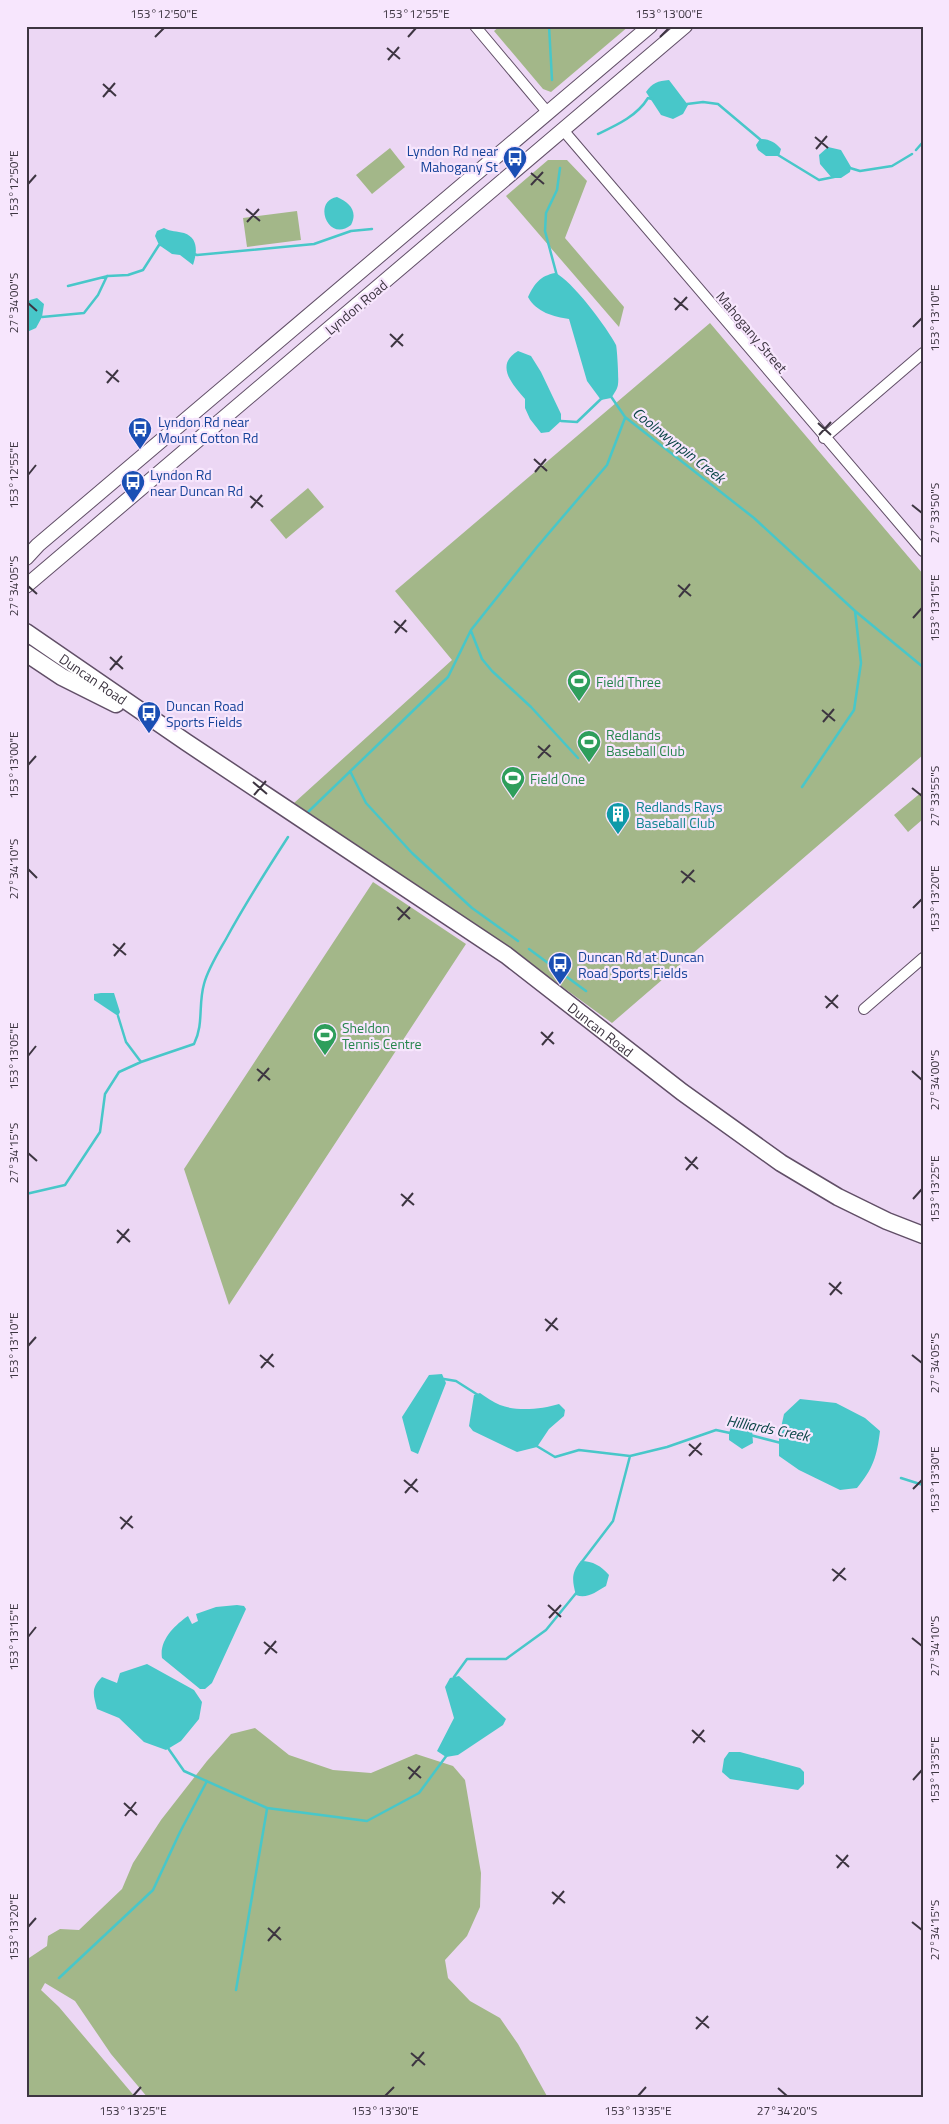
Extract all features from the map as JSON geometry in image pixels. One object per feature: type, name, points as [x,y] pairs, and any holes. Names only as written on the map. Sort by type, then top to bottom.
[{"type":"highway","name":"Duncan Road","points":[[26,632],[186,742],[506,955],[682,1092],[781,1163],[838,1197],[887,1221],[923,1235]]},
{"type":"highway","name":"Duncan Road","points":[[26,653],[62,677],[113,702],[186,742]]},
{"type":"main road","name":"Lyndon Road","points":[[26,556],[650,26]]},
{"type":"main road","name":"Lyndon Road","points":[[26,586],[685,26]]},
{"type":"main road","points":[[548,113],[563,130]]},
{"type":"main road","points":[[119,477],[135,495]]},
{"type":"street","points":[[474,26],[548,113]]},
{"type":"street","name":"Mahogany Street","points":[[563,130],[824,438],[923,551]]},
{"type":"street","points":[[824,438],[923,353]]},
{"type":"street","points":[[864,1009],[923,958]]},
{"type":"shaded area","points":[[500,26],[629,26],[551,92],[543,89],[494,31]]},
{"type":"shaded area","points":[[669,80],[688,105],[683,114],[673,119],[661,115],[646,92],[656,83]]},
{"type":"shaded area","points":[[760,139],[769,140],[776,144],[781,149],[779,156],[766,156],[758,150],[756,145]]},
{"type":"shaded area","points":[[828,147],[841,150],[851,167],[850,172],[841,178],[832,178],[820,164],[819,155]]},
{"type":"shaded area","points":[[390,148],[405,167],[372,194],[356,175]]},
{"type":"shaded area","points":[[548,160],[567,160],[587,181],[565,238],[624,307],[619,327],[506,196]]},
{"type":"shaded area","points":[[337,197],[352,208],[354,216],[351,225],[343,229],[336,229],[330,225],[324,212],[329,200]]},
{"type":"shaded area","points":[[297,211],[301,240],[247,247],[243,218]]},
{"type":"shaded area","points":[[164,228],[184,233],[192,238],[196,246],[193,265],[180,255],[172,254],[159,245],[155,236],[157,231]]},
{"type":"shaded area","points":[[555,273],[562,277],[579,294],[616,345],[618,384],[611,398],[601,400],[587,381],[569,319],[557,317],[541,310],[528,297],[538,281],[545,276]]},
{"type":"shaded area","points":[[37,298],[44,304],[42,317],[36,328],[27,332],[26,304],[30,300]]},
{"type":"shaded area","points":[[710,323],[923,574],[923,755],[612,1023],[503,944],[294,803],[452,660],[395,591]]},
{"type":"shaded area","points":[[518,351],[531,356],[541,372],[561,414],[561,421],[549,432],[541,433],[530,419],[525,408],[525,399],[515,388],[508,375],[507,362]]},
{"type":"shaded area","points":[[308,488],[324,507],[286,539],[270,520]]},
{"type":"shaded area","points":[[923,791],[923,819],[908,832],[894,815]]},
{"type":"shaded area","name":"Sheldon Tennis Centre","points":[[373,882],[466,944],[229,1305],[184,1169]]},
{"type":"shaded area","points":[[114,993],[120,1012],[118,1016],[94,1000],[94,994]]},
{"type":"shaded area","points":[[442,1374],[446,1383],[418,1454],[411,1451],[402,1417],[429,1375]]},
{"type":"shaded area","points":[[480,1393],[500,1405],[514,1408],[538,1408],[559,1404],[565,1410],[564,1416],[549,1429],[537,1447],[517,1452],[473,1431],[469,1426],[474,1395]]},
{"type":"shaded area","points":[[800,1399],[836,1403],[865,1418],[880,1431],[873,1462],[867,1475],[857,1488],[840,1490],[799,1470],[779,1456],[779,1437],[784,1414]]},
{"type":"shaded area","points":[[733,1422],[744,1424],[752,1429],[753,1443],[742,1449],[729,1440],[729,1433]]},
{"type":"shaded area","points":[[581,1561],[593,1563],[609,1575],[606,1586],[595,1593],[584,1596],[576,1595],[573,1577],[575,1569]]},
{"type":"shaded area","points":[[244,1606],[246,1609],[212,1683],[205,1689],[200,1689],[162,1658],[165,1639],[173,1628],[188,1616],[192,1624],[198,1621],[196,1614],[216,1607]]},
{"type":"shaded area","points":[[147,1664],[194,1690],[202,1702],[199,1719],[181,1741],[166,1750],[144,1742],[119,1718],[97,1709],[94,1692],[98,1681],[102,1677],[117,1683],[120,1673]]},
{"type":"shaded area","points":[[459,1676],[506,1719],[503,1725],[458,1755],[446,1757],[437,1751],[454,1718],[445,1687],[450,1678]]},
{"type":"shaded area","points":[[255,1728],[289,1755],[333,1770],[371,1773],[416,1754],[453,1766],[465,1780],[481,1873],[480,1907],[467,1936],[445,1960],[448,1978],[470,2001],[500,2018],[518,2044],[548,2098],[148,2098],[111,2054],[75,2001],[45,1983],[41,1990],[59,2007],[136,2098],[26,2098],[26,1960],[47,1946],[48,1936],[60,1929],[79,1930],[122,1889],[133,1863],[161,1820],[207,1761],[231,1734]]},
{"type":"shaded area","points":[[729,1752],[740,1752],[800,1768],[804,1772],[804,1784],[798,1790],[730,1779],[722,1772],[724,1759]]},
{"type":"waterway","name":"Coolnwynpin Creek","points":[[549,26],[552,80]]},
{"type":"waterway","points":[[598,134],[632,115],[648,98],[652,99]]},
{"type":"waterway","points":[[687,104],[703,102],[718,104],[762,141]]},
{"type":"waterway","points":[[916,150],[923,142]]},
{"type":"waterway","points":[[850,168],[860,171],[892,166],[912,154]]},
{"type":"waterway","points":[[778,155],[819,180],[834,177]]},
{"type":"waterway","name":"Coolnwynpin Creek","points":[[557,276],[545,231],[546,213],[557,190],[560,168]]},
{"type":"waterway","points":[[194,254],[314,244],[351,231],[372,229]]},
{"type":"waterway","points":[[68,286],[108,276],[128,275],[143,270],[160,245]]},
{"type":"waterway","points":[[42,317],[84,313],[98,295],[107,276]]},
{"type":"waterway","name":"Coolnwynpin Creek","points":[[610,395],[625,417],[754,518],[855,611],[923,667]]},
{"type":"waterway","points":[[561,421],[577,422],[602,398]]},
{"type":"waterway","points":[[308,812],[448,677],[471,630],[537,547],[607,465],[625,418]]},
{"type":"waterway","points":[[802,787],[854,710],[861,663],[855,611]]},
{"type":"waterway","points":[[471,631],[482,659],[492,671],[531,707],[578,758]]},
{"type":"waterway","points":[[350,771],[366,803],[412,853],[472,908],[518,941]]},
{"type":"waterway","points":[[26,1194],[65,1185],[100,1132],[105,1094],[119,1072],[141,1062],[194,1044],[199,1029],[202,992],[206,978],[248,900],[288,837]]},
{"type":"waterway","points":[[529,949],[586,991]]},
{"type":"waterway","points":[[118,1016],[126,1042],[141,1062]]},
{"type":"waterway","name":"Hilliards Creek","points":[[444,1379],[456,1381],[478,1395]]},
{"type":"waterway","name":"Hilliards Creek","points":[[535,1445],[555,1457],[579,1450],[630,1456],[667,1447],[716,1430],[730,1433]]},
{"type":"waterway","name":"Hilliards Creek","points":[[750,1435],[781,1443]]},
{"type":"waterway","name":"Hilliards Creek","points":[[581,1563],[613,1521],[630,1456]]},
{"type":"waterway","name":"Hilliards Creek","points":[[901,1478],[923,1485]]},
{"type":"waterway","name":"Hilliards Creek","points":[[455,1679],[454,1677],[467,1659],[506,1659],[546,1630],[577,1592]]},
{"type":"waterway","points":[[168,1748],[184,1771],[267,1808],[367,1821],[419,1793],[447,1755]]},
{"type":"waterway","points":[[59,1978],[153,1890],[180,1832],[207,1781]]},
{"type":"waterway","points":[[236,1990],[267,1809]]},
{"type":"place","name":"Lyndon Rd near Mahogany St","points":[[515,179]]},
{"type":"place","name":"Lyndon Rd near Mount Cotton Rd","points":[[140,450]]},
{"type":"place","name":"Lyndon Rd near Duncan Rd","points":[[133,503]]},
{"type":"place","name":"Field Three","points":[[579,702]]},
{"type":"place","name":"Duncan Road Sports Fields","points":[[149,734]]},
{"type":"place","name":"Redlands Baseball Club","points":[[589,763]]},
{"type":"place","name":"Field One","points":[[513,799]]},
{"type":"place","name":"Redlands Rays Baseball Club","points":[[618,835]]},
{"type":"place","name":"Duncan Rd at Duncan Road Sports Fields","points":[[560,985]]},
{"type":"place","name":"Sheldon Tennis Centre","points":[[325,1056]]}]
